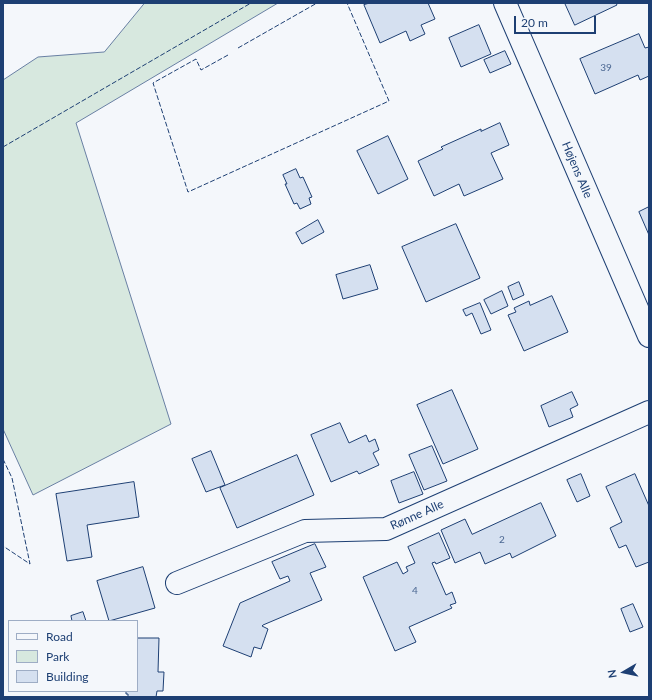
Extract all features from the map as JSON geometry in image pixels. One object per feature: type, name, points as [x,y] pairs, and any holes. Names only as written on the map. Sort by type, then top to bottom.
[{"type":"street","name":"Højens Alle","points":[[505,3],[649,336]]},
{"type":"street","name":"Rønne Alle","points":[[177,583],[305,531],[386,529],[649,412]]},
{"type":"green space","points":[[145,3],[278,3],[76,123],[171,424],[33,495],[3,429],[3,80],[38,57],[104,52]]},
{"type":"building","points":[[370,3],[428,3],[435,19],[421,25],[425,34],[410,41],[406,31],[380,43],[364,5]]},
{"type":"building","points":[[565,3],[616,3],[617,5],[575,25]]},
{"type":"building","points":[[479,25],[491,54],[461,67],[449,38]]},
{"type":"building","points":[[639,34],[645,48],[649,47],[649,76],[640,80],[638,75],[595,94],[580,59]]},
{"type":"building","points":[[505,51],[511,64],[490,73],[484,60]]},
{"type":"building","points":[[500,123],[509,145],[491,153],[503,179],[464,196],[459,184],[434,196],[418,161],[443,149],[441,147],[481,129],[481,131]]},
{"type":"building","points":[[388,136],[408,179],[378,194],[357,151]]},
{"type":"building","points":[[296,169],[300,178],[303,177],[312,197],[309,198],[311,204],[300,209],[297,203],[294,204],[285,184],[287,184],[283,175]]},
{"type":"building","points":[[649,207],[649,235],[639,212]]},
{"type":"building","points":[[318,220],[324,232],[302,244],[296,233]]},
{"type":"building","points":[[456,224],[480,278],[426,302],[402,247]]},
{"type":"building","points":[[370,265],[378,289],[343,299],[336,275]]},
{"type":"building","points":[[519,282],[524,295],[513,300],[508,287]]},
{"type":"building","points":[[502,291],[508,306],[491,314],[484,300]]},
{"type":"building","points":[[552,296],[568,332],[524,351],[508,315],[516,312],[514,308],[529,301],[530,305]]},
{"type":"building","points":[[480,303],[491,330],[481,334],[472,313],[466,316],[463,310]]},
{"type":"building","points":[[452,390],[478,449],[443,464],[417,405]]},
{"type":"building","points":[[572,392],[578,405],[570,409],[573,417],[549,427],[541,406]]},
{"type":"building","points":[[340,423],[349,443],[366,435],[369,442],[375,439],[379,450],[373,453],[379,465],[359,474],[357,471],[331,482],[311,435]]},
{"type":"building","points":[[432,446],[447,481],[424,490],[409,455]]},
{"type":"building","points":[[211,451],[225,485],[206,492],[192,459]]},
{"type":"building","points":[[297,455],[314,495],[237,528],[220,488]]},
{"type":"building","points":[[414,472],[423,494],[399,503],[391,481]]},
{"type":"building","points":[[581,474],[590,496],[577,502],[567,480]]},
{"type":"building","points":[[635,474],[649,506],[649,562],[636,567],[626,545],[619,548],[610,528],[622,522],[606,487]]},
{"type":"building","points":[[134,482],[139,517],[87,525],[92,557],[67,561],[56,494]]},
{"type":"building","points":[[541,503],[556,536],[512,558],[510,553],[485,564],[480,552],[455,563],[441,530],[465,519],[472,534]]},
{"type":"building","points":[[439,533],[450,558],[436,564],[435,562],[432,563],[446,595],[452,592],[456,603],[450,605],[452,608],[409,627],[416,642],[395,651],[363,577],[397,562],[403,574],[408,571],[406,567],[415,563],[408,547]]},
{"type":"building","points":[[315,544],[326,567],[310,573],[322,600],[263,625],[262,626],[268,629],[261,649],[254,647],[251,657],[223,646],[240,603],[290,581],[288,576],[280,579],[272,562]]},
{"type":"building","points":[[143,567],[155,608],[109,620],[97,581]]},
{"type":"building","points":[[633,604],[643,627],[630,632],[621,609]]},
{"type":"building","points":[[83,612],[86,620],[72,620],[71,616]]},
{"type":"building","points":[[138,638],[159,638],[158,672],[164,672],[163,691],[157,691],[156,697],[128,697],[128,694],[126,694],[126,692],[138,692]]},
{"type":"fence","points":[[3,147],[251,3]]},
{"type":"fence","points":[[238,48],[317,3]]},
{"type":"fence","points":[[228,55],[201,70],[196,59],[153,83],[188,192],[389,101],[347,3]]},
{"type":"fence","points":[[3,459],[12,478],[30,564],[3,546]]}]
